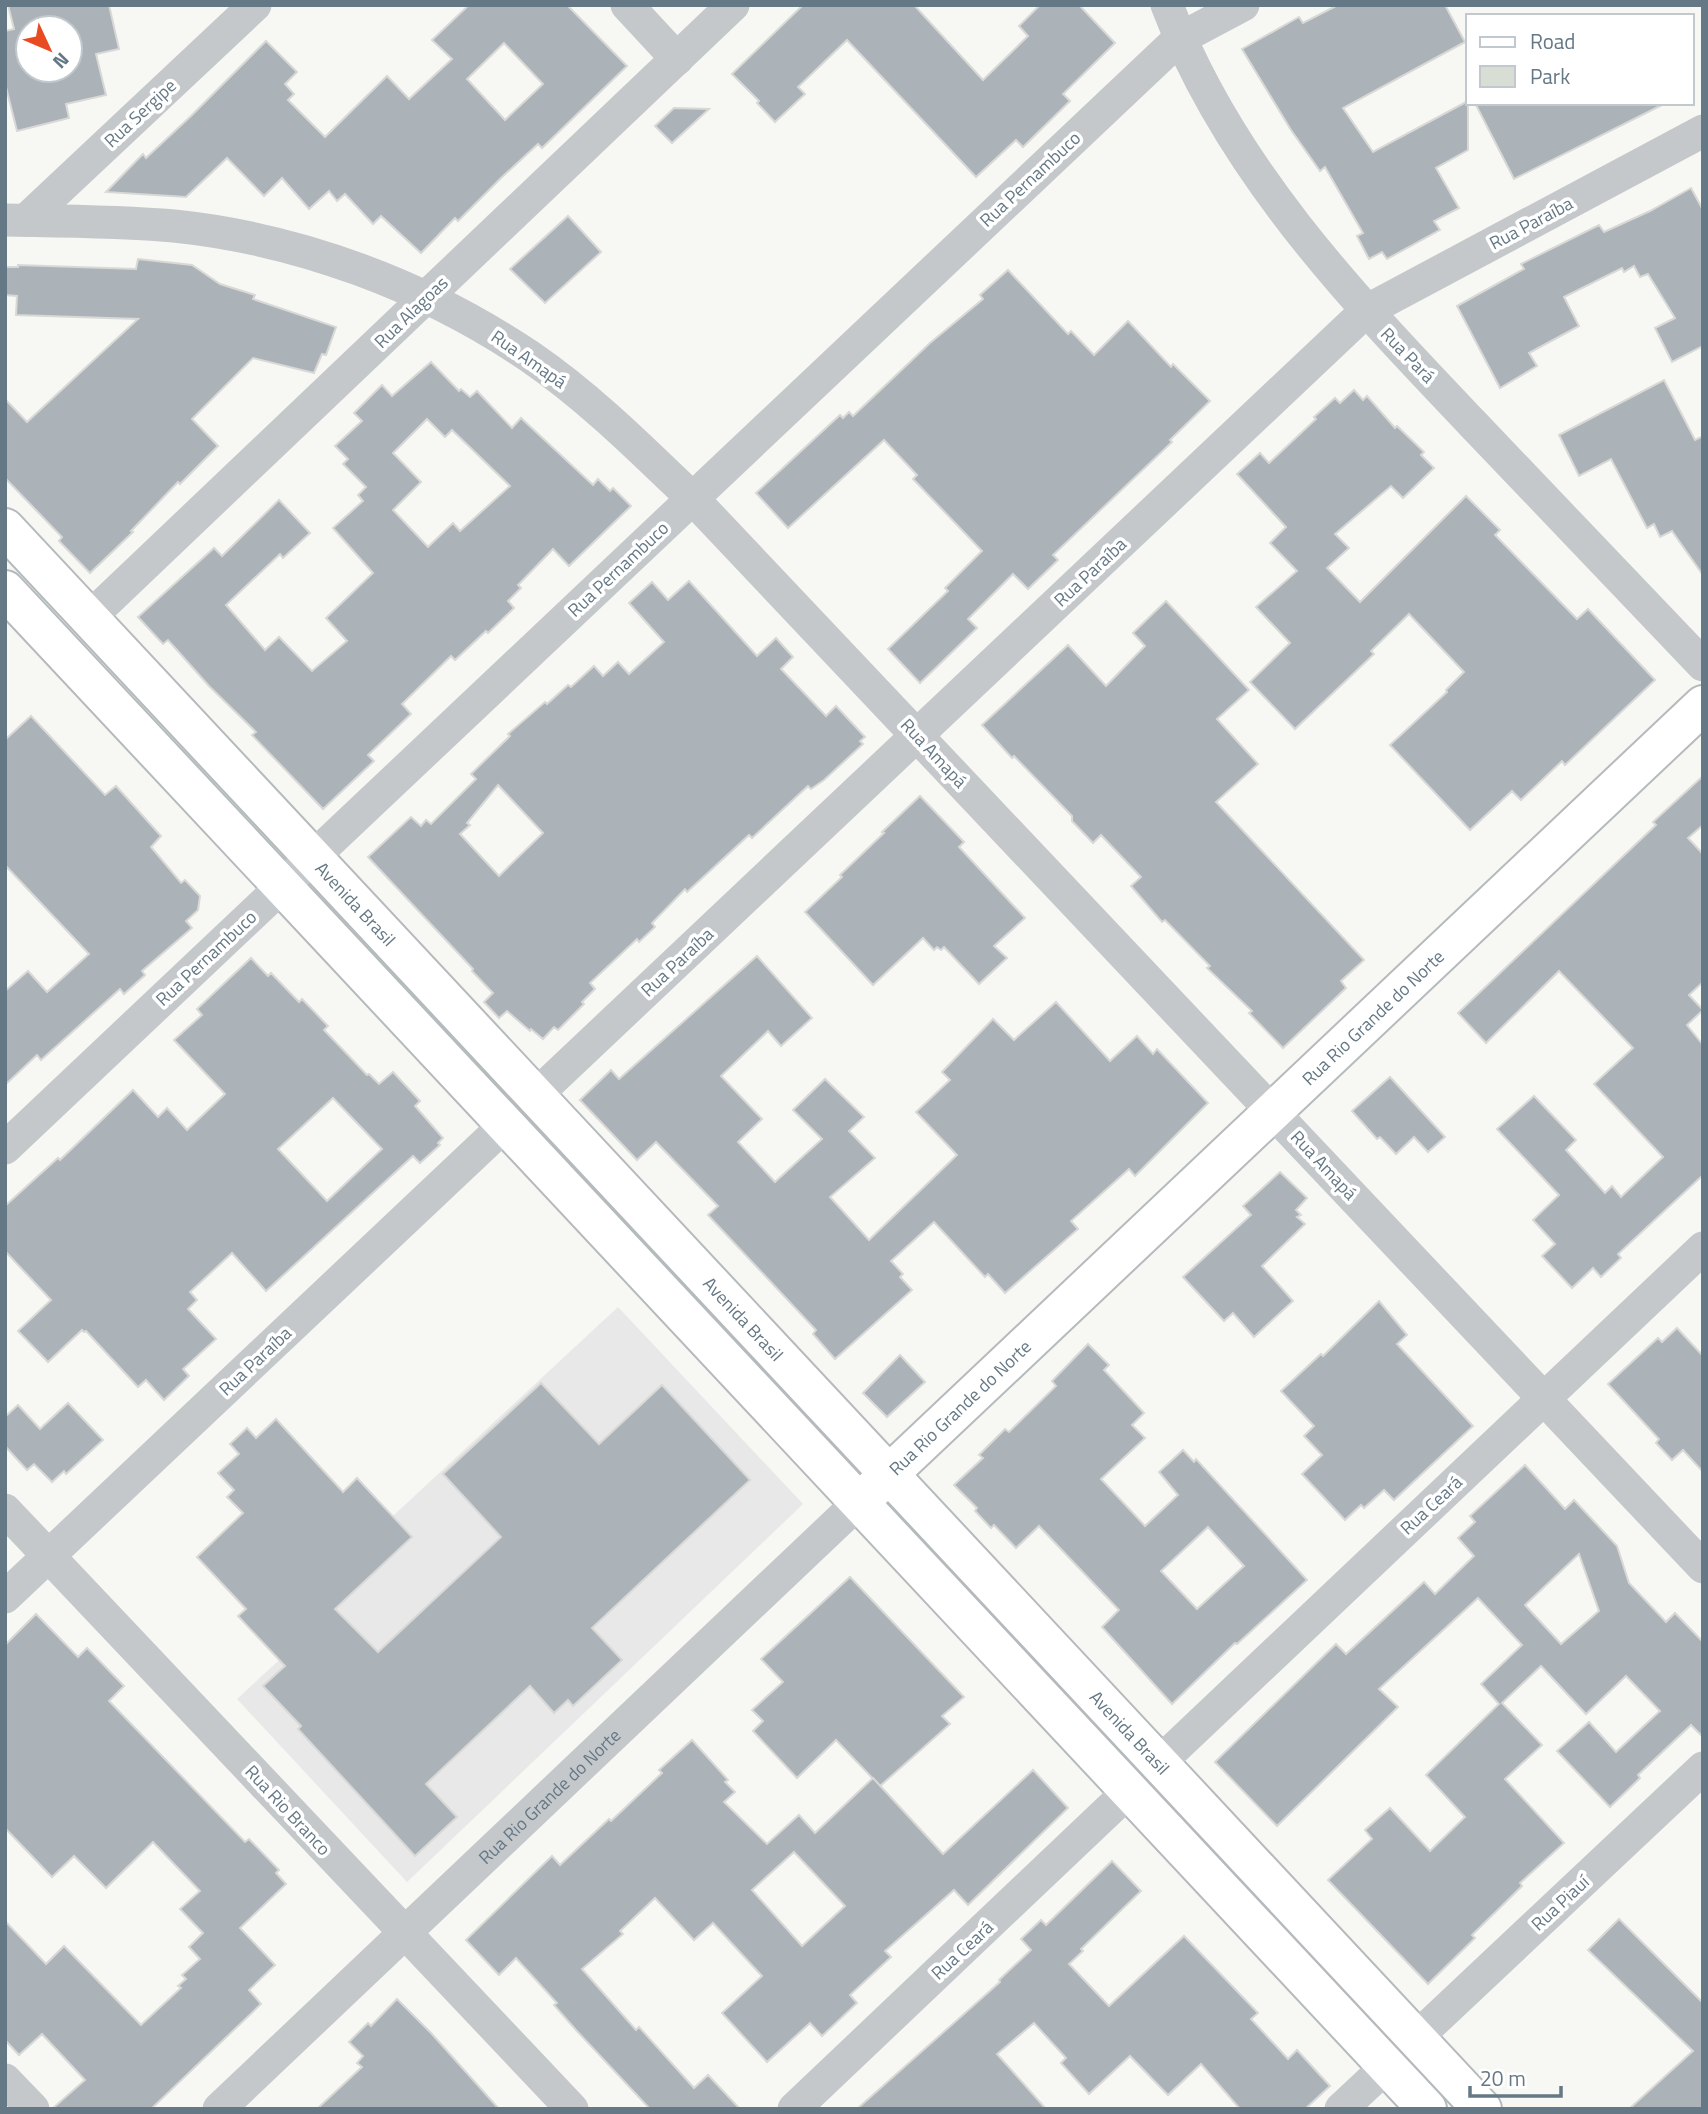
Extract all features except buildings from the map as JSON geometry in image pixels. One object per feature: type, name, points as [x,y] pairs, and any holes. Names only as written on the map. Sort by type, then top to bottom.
[{"type":"main road","name":"Avenida Brasil","points":[[5,528],[1482,2109]]},
{"type":"main road","points":[[5,590],[1427,2109]]},
{"type":"main road","name":"Rua Rio Grande do Norte","points":[[859,1502],[1703,705]]},
{"type":"street","name":"Rua Sergipe","points":[[15,220],[255,5]]},
{"type":"street","points":[[627,5],[677,59]]},
{"type":"street","name":"Rua Alagoas","points":[[89,618],[733,5]]},
{"type":"street","name":"Rua Pará","points":[[1167,5],[1179,39],[1210,99],[1250,163],[1301,232],[1366,311],[1703,665]]},
{"type":"street","name":"Rua Pernambuco","points":[[5,1148],[1179,39],[1243,5]]},
{"type":"street","name":"Rua Paraíba","points":[[536,1096],[1366,311],[1703,131]]},
{"type":"street","name":"Rua Amapá","points":[[15,220],[164,226],[240,237],[355,268],[427,297],[491,332],[531,357],[581,396],[631,439],[692,499],[1703,1567]]},
{"type":"street","name":"Rua Paraíba","points":[[5,1598],[506,1124]]},
{"type":"street","name":"Rua Ceará","points":[[1159,1763],[1703,1248]]},
{"type":"street","name":"Rua Rio Grande do Norte","points":[[219,2109],[859,1502]]},
{"type":"street","name":"Rua Rio Branco","points":[[5,1510],[572,2109]]},
{"type":"street","name":"Rua Piauí","points":[[1416,2038],[1703,1769]]},
{"type":"street","name":"Rua Ceará","points":[[794,2109],[1129,1791]]},
{"type":"street","points":[[1341,2109],[1387,2066]]},
{"type":"street","points":[[5,2080],[33,2109]]},
{"type":"shaded area","points":[[618,1307],[803,1504],[407,1882],[237,1699],[412,1538],[393,1516]]},
{"type":"green space","points":[[316,889],[321,890],[857,1465],[850,1465],[311,899],[311,893]]},
{"type":"green space","points":[[898,1515],[903,1516],[1394,2039],[1389,2043],[893,1519]]}]
